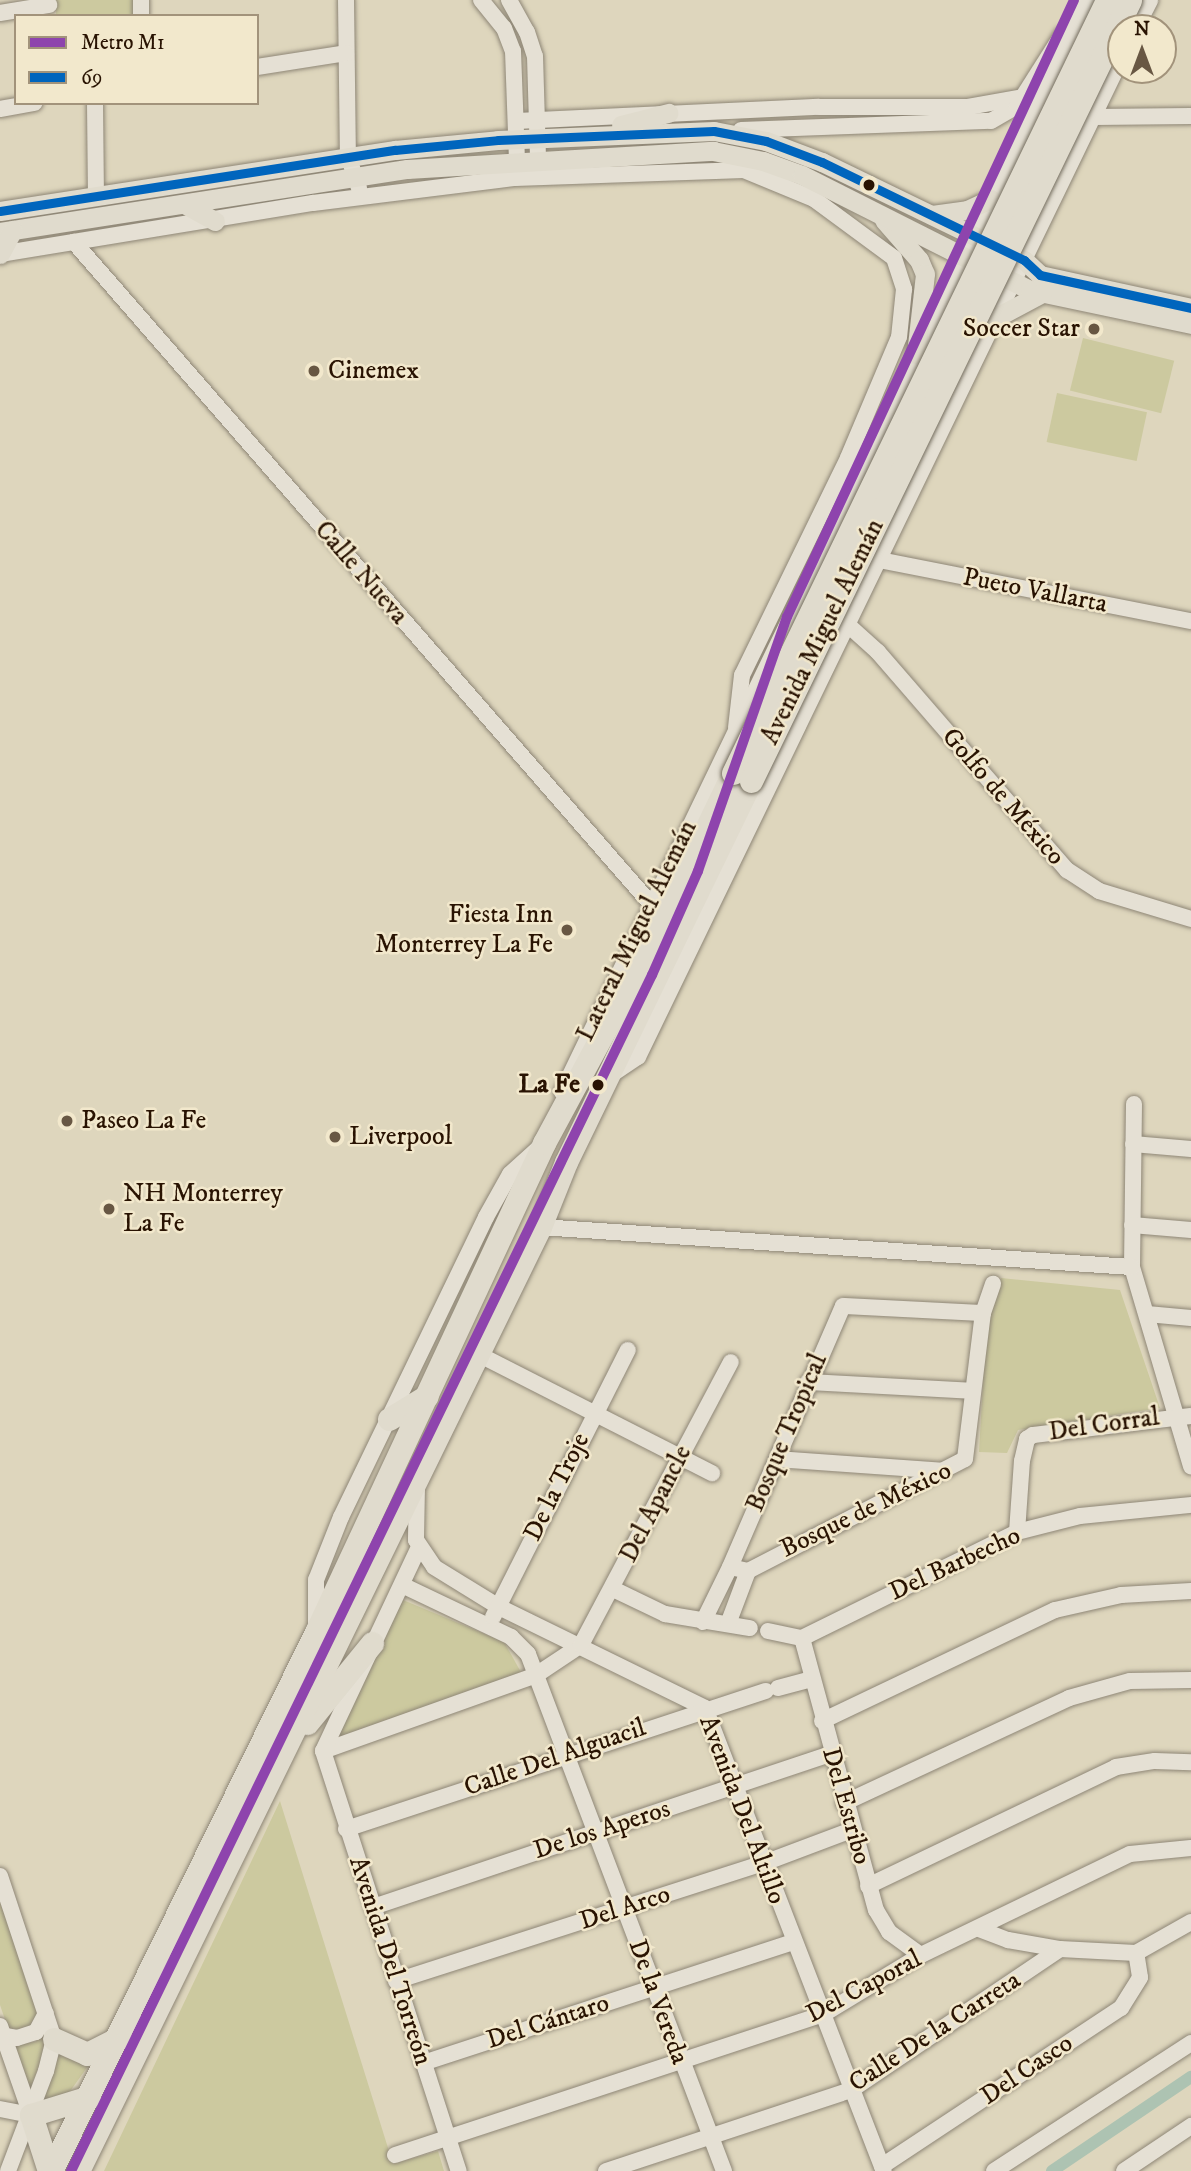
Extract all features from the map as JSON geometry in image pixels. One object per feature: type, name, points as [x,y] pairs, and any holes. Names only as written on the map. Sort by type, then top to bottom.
[{"type":"highway","name":"Avenida Miguel Alemán","points":[[78,2171],[540,1227],[742,777],[1107,0]]},
{"type":"highway","name":"Avenida Miguel Alemán","points":[[50,2171],[120,2037],[316,1633],[544,1143],[742,777],[1130,0]]},
{"type":"highway","points":[[389,1419],[427,1396]]},
{"type":"highway","points":[[283,1752],[372,1643]]},
{"type":"highway","points":[[54,2039],[87,2054],[120,2037]]},
{"type":"highway","points":[[50,2171],[31,2115],[89,2097]]},
{"type":"main road","points":[[0,254],[6,231],[354,177],[516,169],[574,127],[672,113],[714,131]]},
{"type":"main road","points":[[574,127],[714,131],[766,141],[822,162],[1024,260],[1040,275],[1191,308]]},
{"type":"main road","points":[[0,211],[517,130],[546,148],[713,151],[763,161],[802,175],[877,211],[961,258],[1012,282],[1042,293],[1191,324]]},
{"type":"main road","points":[[744,170],[802,175]]},
{"type":"main road","points":[[931,215],[967,210],[994,192]]},
{"type":"main road","points":[[186,205],[215,221]]},
{"type":"main road","points":[[877,211],[919,260],[925,274],[916,354]]},
{"type":"main road","points":[[995,318],[1042,293]]},
{"type":"street","points":[[346,0],[348,156],[363,197]]},
{"type":"street","points":[[0,254],[363,197],[516,169],[517,71],[509,38],[481,0]]},
{"type":"street","points":[[509,0],[527,32],[535,56],[546,148],[744,170],[814,199],[882,246],[900,269],[904,289],[899,337],[855,461]]},
{"type":"street","points":[[714,131],[838,130],[991,121],[1010,113],[1024,97],[1043,60],[1086,4]]},
{"type":"street","name":"Lateral Miguel Alemán","points":[[558,1121],[560,1100],[572,1066],[736,728],[855,461],[916,354],[1086,4]]},
{"type":"street","points":[[0,13],[49,7]]},
{"type":"street","points":[[259,67],[346,53]]},
{"type":"street","points":[[608,1077],[638,1056],[1109,84]]},
{"type":"street","points":[[672,113],[836,107],[968,107],[1024,97]]},
{"type":"street","points":[[0,109],[23,105]]},
{"type":"street","points":[[95,105],[96,196]]},
{"type":"street","points":[[836,107],[838,130]]},
{"type":"street","points":[[1094,117],[1191,116]]},
{"type":"street","points":[[994,192],[1029,211],[1048,208]]},
{"type":"street","name":"Calle Nueva","points":[[74,242],[650,903]]},
{"type":"street","points":[[928,328],[954,314],[971,316],[978,322],[983,345]]},
{"type":"street","name":"Pueto Vallarta","points":[[879,559],[1191,621]]},
{"type":"street","name":"Golfo de México","points":[[848,625],[878,652],[1067,870],[1098,891],[1191,919]]},
{"type":"street","points":[[1134,1104],[1132,1267],[1184,1415],[1191,1466]]},
{"type":"street","points":[[316,1633],[316,1580],[341,1517],[510,1174],[544,1143]]},
{"type":"street","points":[[1133,1144],[1191,1149]]},
{"type":"street","points":[[1132,1225],[1191,1230]]},
{"type":"street","points":[[540,1227],[1132,1267]]},
{"type":"street","name":"Bosque de México","points":[[748,1571],[948,1471],[965,1459],[983,1313],[993,1284]]},
{"type":"street","name":"Bosque Tropical","points":[[703,1622],[777,1459],[837,1314],[849,1305],[983,1313]]},
{"type":"street","points":[[1147,1314],[1191,1318]]},
{"type":"street","name":"De la Troje","points":[[489,1625],[593,1412],[628,1350]]},
{"type":"street","points":[[476,1353],[712,1473]]},
{"type":"street","name":"Del Apancle","points":[[581,1645],[731,1362]]},
{"type":"street","points":[[808,1382],[972,1391]]},
{"type":"street","name":"Del Corral","points":[[1017,1532],[1027,1439],[1046,1432],[1184,1415]]},
{"type":"street","points":[[777,1459],[948,1471]]},
{"type":"street","points":[[323,1751],[418,1549],[417,1474]]},
{"type":"street","name":"Del Barbecho","points":[[802,1638],[1017,1532],[1080,1516],[1191,1505]]},
{"type":"street","name":"Avenida Del Altillo","points":[[418,1549],[434,1567],[499,1607],[705,1708],[793,1942],[883,2168]]},
{"type":"street","points":[[728,1624],[748,1571],[730,1567]]},
{"type":"street","name":"De la Vereda","points":[[402,1585],[489,1625],[523,1646],[624,1909],[678,2059],[723,2171]]},
{"type":"street","points":[[613,1589],[665,1614],[750,1629]]},
{"type":"street","points":[[822,1721],[1055,1610],[1121,1595],[1191,1591]]},
{"type":"street","points":[[768,1632],[802,1638]]},
{"type":"street","name":"Del Estribo","points":[[802,1638],[868,1886],[888,1931],[921,1955]]},
{"type":"street","points":[[323,1751],[536,1675],[581,1645]]},
{"type":"street","name":"Calle Del Alguacil","points":[[346,1829],[705,1708],[812,1679]]},
{"type":"street","points":[[844,1803],[1069,1698],[1130,1681],[1191,1680]]},
{"type":"street","name":"Avenida Del Torreón","points":[[323,1751],[346,1829],[459,2171]]},
{"type":"street","name":"De los Aperos","points":[[373,1907],[831,1754]]},
{"type":"street","points":[[868,1886],[1116,1767],[1155,1761],[1191,1762]]},
{"type":"street","name":"Del Arco","points":[[396,1981],[764,1863],[852,1830]]},
{"type":"street","name":"Del Caporal","points":[[395,2155],[678,2059],[822,2015],[921,1955],[1130,1854],[1191,1848]]},
{"type":"street","points":[[0,1876],[54,2039],[31,2115],[8,2171]]},
{"type":"street","points":[[1060,1949],[1136,1953],[1191,1922]]},
{"type":"street","name":"Calle De la Carreta","points":[[979,1929],[1008,1940],[1060,1949]]},
{"type":"street","name":"Del Cántaro","points":[[424,2063],[793,1942]]},
{"type":"street","name":"Calle De la Carreta","points":[[606,2171],[851,2090],[1060,1949]]},
{"type":"street","name":"Del Casco","points":[[883,2168],[1121,2008],[1140,1977],[1136,1953]]},
{"type":"street","points":[[1,2032],[17,2038],[36,2032],[46,2013]]},
{"type":"street","points":[[1,2032],[31,2115]]},
{"type":"street","points":[[994,2171],[1191,2043]]},
{"type":"street","points":[[0,2109],[31,2115]]},
{"type":"street","points":[[1124,2171],[1191,2126]]},
{"type":"shaded area","points":[[56,0],[136,0],[136,14],[56,14]]},
{"type":"shaded area","points":[[1083,338],[1174,361],[1161,413],[1070,390]]},
{"type":"shaded area","points":[[1057,393],[1147,412],[1137,461],[1047,442]]},
{"type":"shaded area","points":[[1001,1278],[1120,1290],[1160,1408],[1018,1430],[1007,1453],[979,1452],[987,1311]]},
{"type":"shaded area","points":[[403,1600],[504,1642],[522,1674],[335,1738]]},
{"type":"shaded area","points":[[280,1801],[393,2164],[438,2151],[444,2171],[104,2171]]},
{"type":"shaded area","points":[[0,1895],[42,2017],[30,2031],[8,2028],[0,2005]]},
{"type":"shaded area","points":[[46,2031],[49,2041],[29,2091],[14,2044],[35,2042]]},
{"type":"shaded area","points":[[57,2050],[66,2058],[93,2059],[66,2097],[37,2108]]},
{"type":"waterway","points":[[1052,2171],[1191,2077]]},
{"type":"metro line","name":"M1","points":[[71,2171],[652,975],[698,871],[787,617],[1074,0]]},
{"type":"transit line","name":"69","points":[[0,211],[395,150],[498,140],[714,131],[766,141],[822,162],[1024,260],[1040,275],[1191,308]]},
{"type":"place","name":"Soccer Star","points":[[1094,329]]},
{"type":"place","name":"Cinemex","points":[[314,371]]},
{"type":"place","name":"Fiesta Inn Monterrey La Fe","points":[[567,930]]},
{"type":"place","name":"La Fe","points":[[598,1085]]},
{"type":"place","name":"Paseo La Fe","points":[[67,1121]]},
{"type":"place","name":"Liverpool","points":[[335,1137]]},
{"type":"place","name":"NH Monterrey La Fe","points":[[109,1209]]}]
